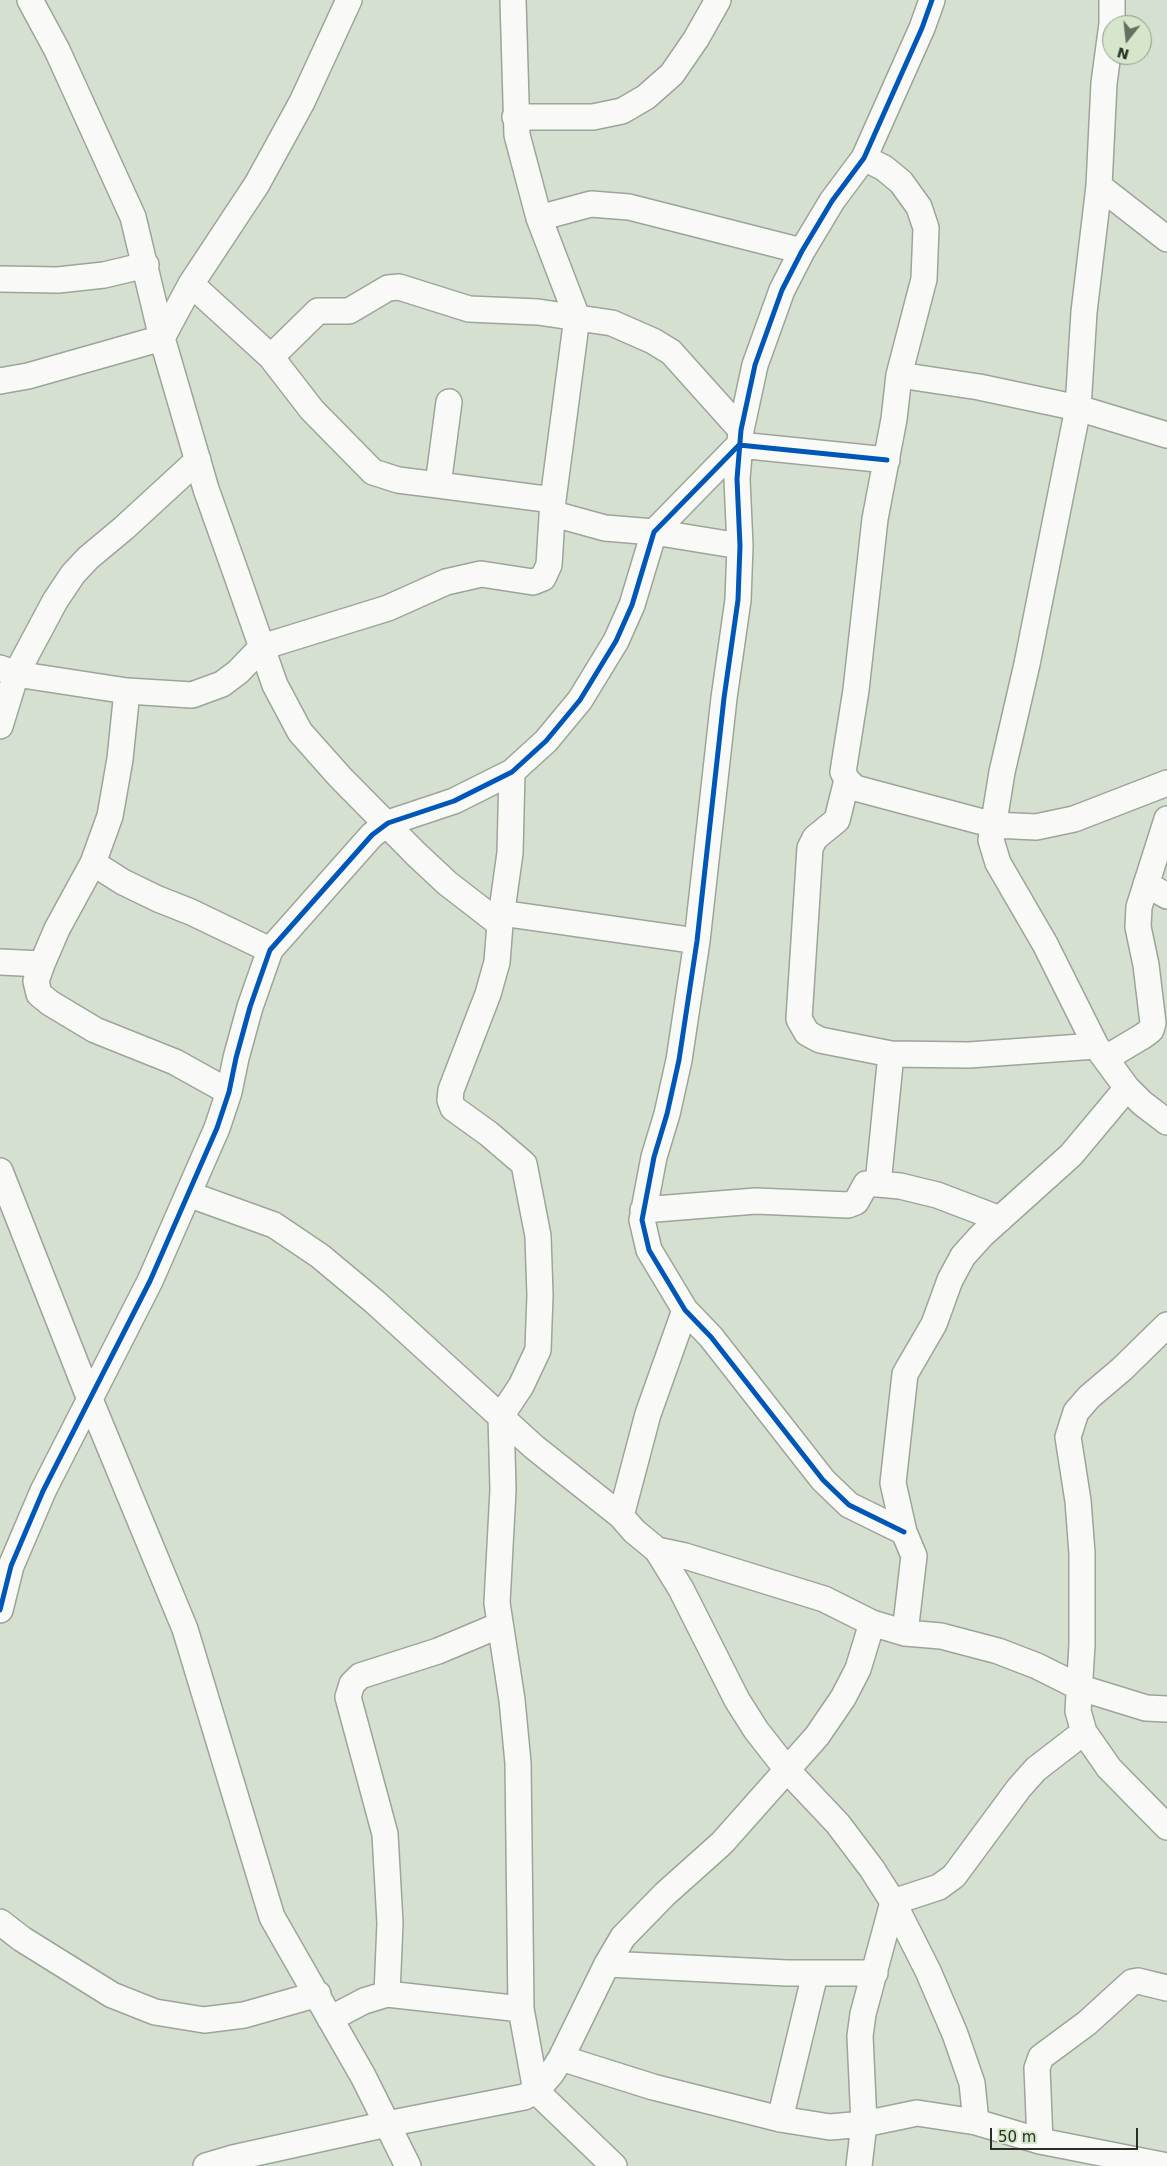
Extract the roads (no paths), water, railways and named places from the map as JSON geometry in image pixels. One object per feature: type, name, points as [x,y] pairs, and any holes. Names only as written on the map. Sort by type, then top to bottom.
[{"type":"street","points":[[30,0],[57,50],[134,217],[162,338],[198,460],[275,686],[300,732],[340,777],[447,883],[500,918],[697,941]]},
{"type":"street","points":[[0,380],[28,376],[162,338],[191,284],[256,184],[302,102],[349,0]]},
{"type":"street","points":[[8,671],[127,691],[192,695],[222,684],[238,672],[262,648],[388,608],[461,577],[481,574],[532,582],[543,578],[549,565],[553,507],[577,317],[539,218],[517,135],[513,0]]},
{"type":"street","points":[[515,117],[593,117],[622,110],[646,97],[672,74],[696,39],[718,0]]},
{"type":"street","points":[[904,1532],[850,1505],[823,1480],[717,1344],[685,1310],[649,1250],[642,1220],[654,1157],[667,1114],[679,1060],[697,941],[724,698],[738,600],[740,546],[737,478],[740,437],[754,365],[782,290],[802,251],[832,201],[864,158],[915,46],[932,0]]},
{"type":"street","points":[[1112,0],[1112,24],[1104,83],[1099,186],[1084,312],[1078,408],[1027,664],[1002,772],[991,840],[998,863],[1046,944],[1101,1052],[1127,1088],[1142,1103],[1167,1122]]},
{"type":"street","points":[[864,158],[884,168],[901,182],[919,207],[926,228],[924,279],[899,374],[887,460],[868,566],[856,690],[843,772],[847,780],[855,788],[994,825],[1036,827],[1074,819],[1167,783]]},
{"type":"street","points":[[1099,186],[1167,240]]},
{"type":"street","points":[[539,218],[591,204],[629,207],[802,251]]},
{"type":"street","points":[[0,279],[58,280],[94,276],[146,265]]},
{"type":"street","points":[[191,284],[271,356],[312,410],[373,472],[398,480],[438,485],[553,507],[605,528],[654,532],[740,546]]},
{"type":"street","points":[[271,356],[318,311],[324,309],[349,312],[388,288],[399,287],[443,302],[469,308],[538,312],[577,317],[612,323],[653,341],[671,352],[740,437],[887,460]]},
{"type":"street","points":[[899,374],[979,387],[1078,408],[1167,435]]},
{"type":"street","points":[[438,485],[449,402]]},
{"type":"street","points":[[0,1610],[10,1566],[43,1491],[89,1397],[131,1321],[217,1128],[229,1092],[250,1007],[270,950],[354,855],[388,823],[454,801],[512,772],[546,741],[580,700],[616,641],[632,605],[654,532],[740,437]]},
{"type":"street","points":[[0,726],[8,671],[73,574],[88,558],[124,528],[198,460]]},
{"type":"street","points":[[127,691],[120,759],[110,816],[94,863],[57,929],[36,981],[40,994],[50,1003],[95,1030],[175,1062],[229,1092]]},
{"type":"street","points":[[512,772],[510,853],[500,918],[497,962],[488,994],[451,1090],[450,1100],[453,1108],[516,1155],[524,1164],[538,1236],[540,1295],[538,1350],[522,1386],[501,1416],[503,1490],[497,1603],[512,1700],[518,1763],[521,2009],[536,2091],[614,2166]]},
{"type":"street","points":[[847,780],[837,820],[815,838],[810,848],[799,1019],[807,1033],[820,1040],[891,1054],[969,1055],[1101,1052],[1143,1036],[1150,1030],[1153,1023],[1148,973],[1138,928],[1139,907],[1157,890],[1167,819]]},
{"type":"street","points":[[94,863],[141,891],[270,950]]},
{"type":"street","points":[[0,962],[42,964]]},
{"type":"street","points":[[878,1184],[891,1054]]},
{"type":"street","points":[[906,1633],[914,1556],[904,1532],[893,1484],[905,1374],[934,1324],[950,1280],[963,1256],[982,1235],[1071,1155],[1127,1088]]},
{"type":"street","points":[[0,1171],[89,1397],[185,1629],[272,1917],[294,1958],[318,1994],[330,2019],[363,2076],[408,2166]]},
{"type":"street","points":[[643,1210],[756,1200],[848,1205],[856,1202],[866,1184],[878,1184],[900,1186],[937,1195],[1000,1219]]},
{"type":"street","points":[[188,1194],[274,1225],[320,1256],[375,1302],[534,1447],[621,1516],[657,1550],[681,1589],[738,1700],[756,1730],[788,1771],[838,1824],[872,1869],[893,1902],[928,1972],[955,2034],[972,2083],[976,2122]]},
{"type":"street","points":[[621,1516],[648,1414],[685,1310]]},
{"type":"street","points":[[1167,1325],[1122,1369],[1089,1397],[1076,1412],[1068,1437],[1078,1501],[1082,1553],[1078,1711],[1084,1732],[1109,1768],[1167,1827]]},
{"type":"street","points":[[657,1550],[694,1559],[824,1599],[872,1623],[906,1633],[941,1636],[998,1651],[1037,1666],[1080,1688],[1156,1708],[1167,1690]]},
{"type":"street","points":[[206,2166],[387,2124],[524,2097],[536,2091],[562,2058],[607,1964],[624,1937],[646,1912],[722,1843],[788,1771],[817,1736],[843,1698],[858,1669],[872,1623]]},
{"type":"street","points":[[387,1994],[390,1881],[385,1834],[348,1697],[350,1690],[352,1684],[360,1676],[438,1651],[500,1625]]},
{"type":"street","points":[[893,1902],[939,1887],[954,1876],[1019,1788],[1036,1769],[1084,1732]]},
{"type":"street","points":[[859,2166],[864,2124],[860,2036],[862,2014],[875,1973],[893,1902]]},
{"type":"street","points":[[0,1922],[22,1939],[112,1995],[155,2012],[204,2020],[244,2016],[318,1994]]},
{"type":"street","points":[[607,1964],[815,1974],[875,1973]]},
{"type":"street","points":[[780,2119],[815,1974]]},
{"type":"street","points":[[1040,2141],[1037,2068],[1041,2057],[1087,2023],[1132,1982],[1138,1981],[1167,1988]]},
{"type":"street","points":[[330,2019],[364,2001],[387,1994],[521,2009]]},
{"type":"street","points":[[562,2058],[653,2087],[780,2119],[830,2127],[864,2124],[917,2114],[976,2122],[1040,2141],[1167,2166]]}]
